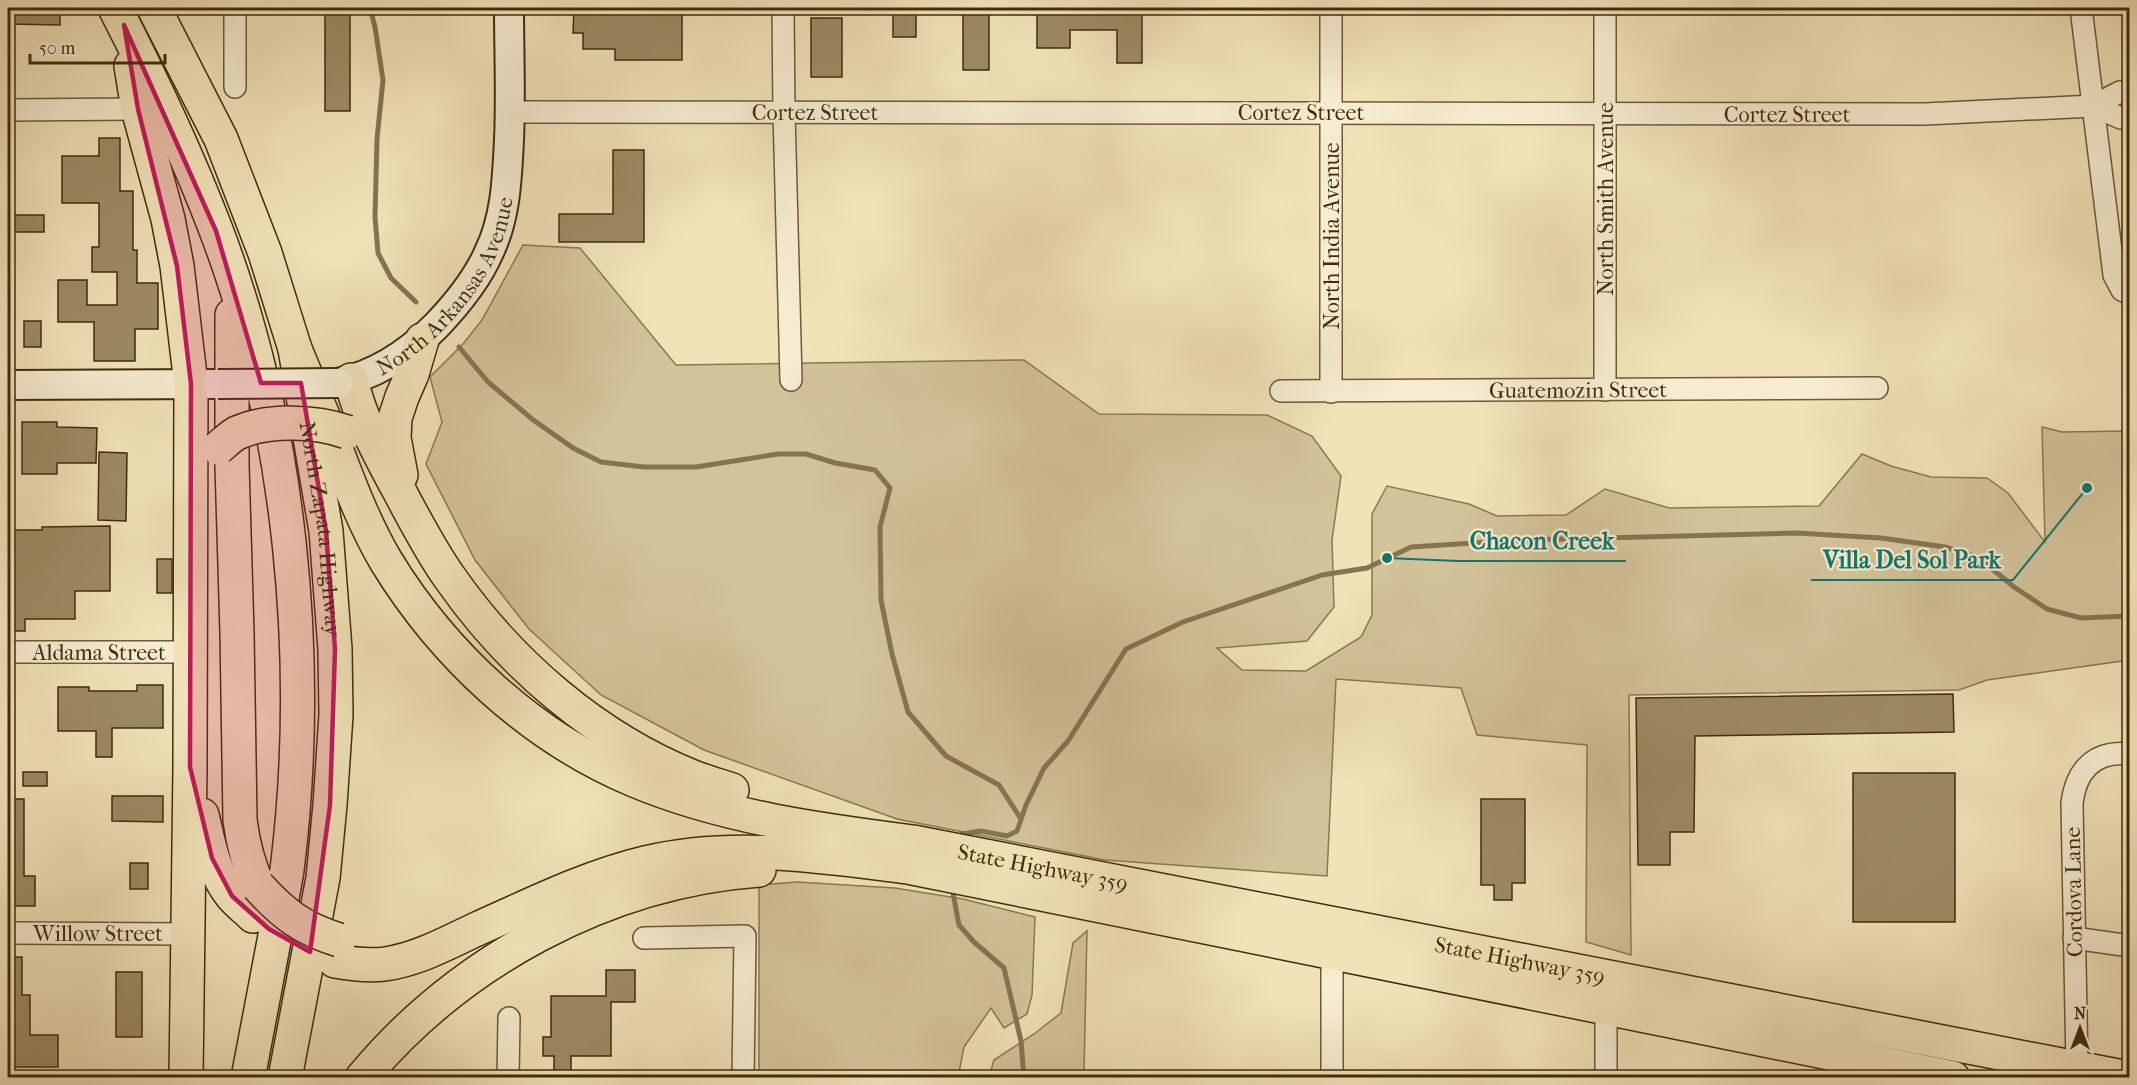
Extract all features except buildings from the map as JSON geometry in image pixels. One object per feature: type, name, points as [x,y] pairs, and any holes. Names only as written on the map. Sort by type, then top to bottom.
[{"type":"main road","name":"North Zapata Highway","points":[[154,8],[221,139],[265,253],[295,349],[326,531],[335,649],[336,716],[330,805],[323,878],[285,1077]]},
{"type":"main road","name":"North Arkansas Avenue","points":[[204,384],[345,381],[382,367],[422,340],[455,306],[474,280],[490,251],[507,194],[510,112],[509,8]]},
{"type":"main road","name":"North Zapata Highway","points":[[120,16],[189,165],[232,276],[254,355],[275,450],[286,522],[297,653],[298,722],[286,871],[248,1077]]},
{"type":"main road","points":[[120,16],[138,109],[168,219],[204,384],[190,526],[186,1077]]},
{"type":"main road","points":[[232,276],[232,465],[240,820],[256,901]]},
{"type":"main road","points":[[405,501],[394,438],[395,418],[422,340]]},
{"type":"main road","points":[[295,349],[356,501],[386,560],[415,604],[442,638],[499,696],[547,731],[600,764],[635,781],[735,813],[798,825],[910,855]]},
{"type":"main road","points":[[345,381],[377,450],[450,578],[482,620],[514,656],[556,694],[602,728],[640,752],[693,777],[785,807],[910,855]]},
{"type":"main road","points":[[8,385],[204,384]]},
{"type":"main road","points":[[190,526],[206,475],[219,448],[234,435],[248,429],[286,423],[316,424],[348,432],[358,440],[405,501]]},
{"type":"main road","points":[[190,767],[212,858],[232,896],[276,907],[318,934],[337,951],[397,939],[419,932],[541,877],[608,856],[660,845],[708,839],[805,842],[910,855]]},
{"type":"main road","points":[[362,1077],[406,1029],[450,993],[516,947],[579,915],[632,896],[679,883],[740,871],[910,855]]},
{"type":"main road","name":"State Highway 359","points":[[910,855],[1104,893],[2076,1072],[2127,1077]]},
{"type":"main road","name":"State Highway 359","points":[[1104,893],[1332,952],[1714,1030],[1884,1071],[1953,1077]]},
{"type":"main road","points":[[1714,1030],[1762,1028],[1796,1032],[2035,1077]]},
{"type":"street","points":[[235,8],[235,87]]},
{"type":"street","points":[[783,8],[791,380]]},
{"type":"street","name":"North India Avenue","points":[[1330,392],[1331,8]]},
{"type":"street","name":"North Smith Avenue","points":[[1605,8],[1605,390]]},
{"type":"street","points":[[2081,8],[2114,275],[2122,291],[2130,294]]},
{"type":"street","name":"Cortez Street","points":[[510,112],[1925,114],[2093,106],[2120,92],[2130,92]]},
{"type":"street","name":"Cortez Street","points":[[2093,106],[2121,118],[2130,118]]},
{"type":"street","points":[[8,110],[138,109]]},
{"type":"street","name":"Guatemozin Street","points":[[1281,391],[1876,388]]},
{"type":"street","name":"Aldama Street","points":[[8,652],[190,652]]},
{"type":"street","name":"Cordova Lane","points":[[2076,1072],[2072,803],[2074,786],[2083,770],[2097,759],[2116,753],[2130,754]]},
{"type":"street","name":"Willow Street","points":[[8,933],[188,934]]},
{"type":"street","points":[[644,938],[745,936],[743,1077]]},
{"type":"street","points":[[2074,938],[2130,946]]},
{"type":"street","points":[[1332,952],[1332,1077]]},
{"type":"street","points":[[1606,1008],[1606,1077]]},
{"type":"street","points":[[508,1077],[509,1018]]},
{"type":"highlighted area","points":[[124,25],[216,231],[261,383],[301,383],[326,531],[335,649],[330,805],[310,952],[269,929],[232,896],[212,858],[190,767],[191,384],[177,266],[138,109]]},
{"type":"shaded area","points":[[523,245],[580,248],[676,365],[1024,360],[1099,414],[1267,415],[1312,436],[1341,476],[1332,540],[1334,607],[1307,641],[1217,648],[1242,670],[1306,671],[1361,637],[1372,615],[1372,514],[1387,486],[1469,504],[1497,516],[1566,515],[1605,489],[1669,508],[1819,506],[1862,454],[1891,466],[1931,477],[1987,478],[2008,493],[2045,542],[2042,427],[2062,432],[2129,431],[2129,660],[1987,680],[1959,690],[1629,695],[1631,955],[1586,942],[1587,745],[1477,735],[1461,688],[1336,679],[1327,876],[1105,860],[897,819],[704,750],[601,695],[529,629],[475,560],[426,464],[442,422],[430,377],[463,344],[482,320]]},
{"type":"shaded area","points":[[797,882],[895,888],[963,899],[1035,917],[1032,995],[1027,1014],[1004,1028],[991,1008],[964,1047],[958,1077],[759,1078],[759,885]]},
{"type":"shaded area","points":[[1087,931],[1084,1073],[1086,1077],[989,1077],[994,1060],[1061,1013],[1073,943]]},
{"type":"waterway","points":[[370,8],[383,80],[377,139],[375,217],[378,253],[391,278],[416,302]]},
{"type":"waterway","points":[[459,347],[488,382],[532,419],[573,448],[601,462],[644,467],[696,467],[778,454],[806,454],[835,463],[875,470],[890,488],[880,527],[881,600],[892,654],[908,712],[946,756],[999,785],[1021,819]]},
{"type":"waterway","points":[[959,841],[962,834],[981,831],[1007,836],[1017,831],[1026,805],[1044,768],[1068,741],[1126,649],[1183,622],[1322,575],[1367,568],[1411,547],[1520,540],[1797,533],[1881,538],[1945,547],[1979,558],[2014,587],[2047,609],[2081,618],[2130,616]]},
{"type":"waterway","points":[[952,888],[959,925],[974,942],[1004,968],[1021,1041],[1024,1078]]},
{"type":"place","name":"Villa Del Sol Park","points":[[2087,488]]},
{"type":"place","name":"Chacon Creek","points":[[1387,558]]}]
